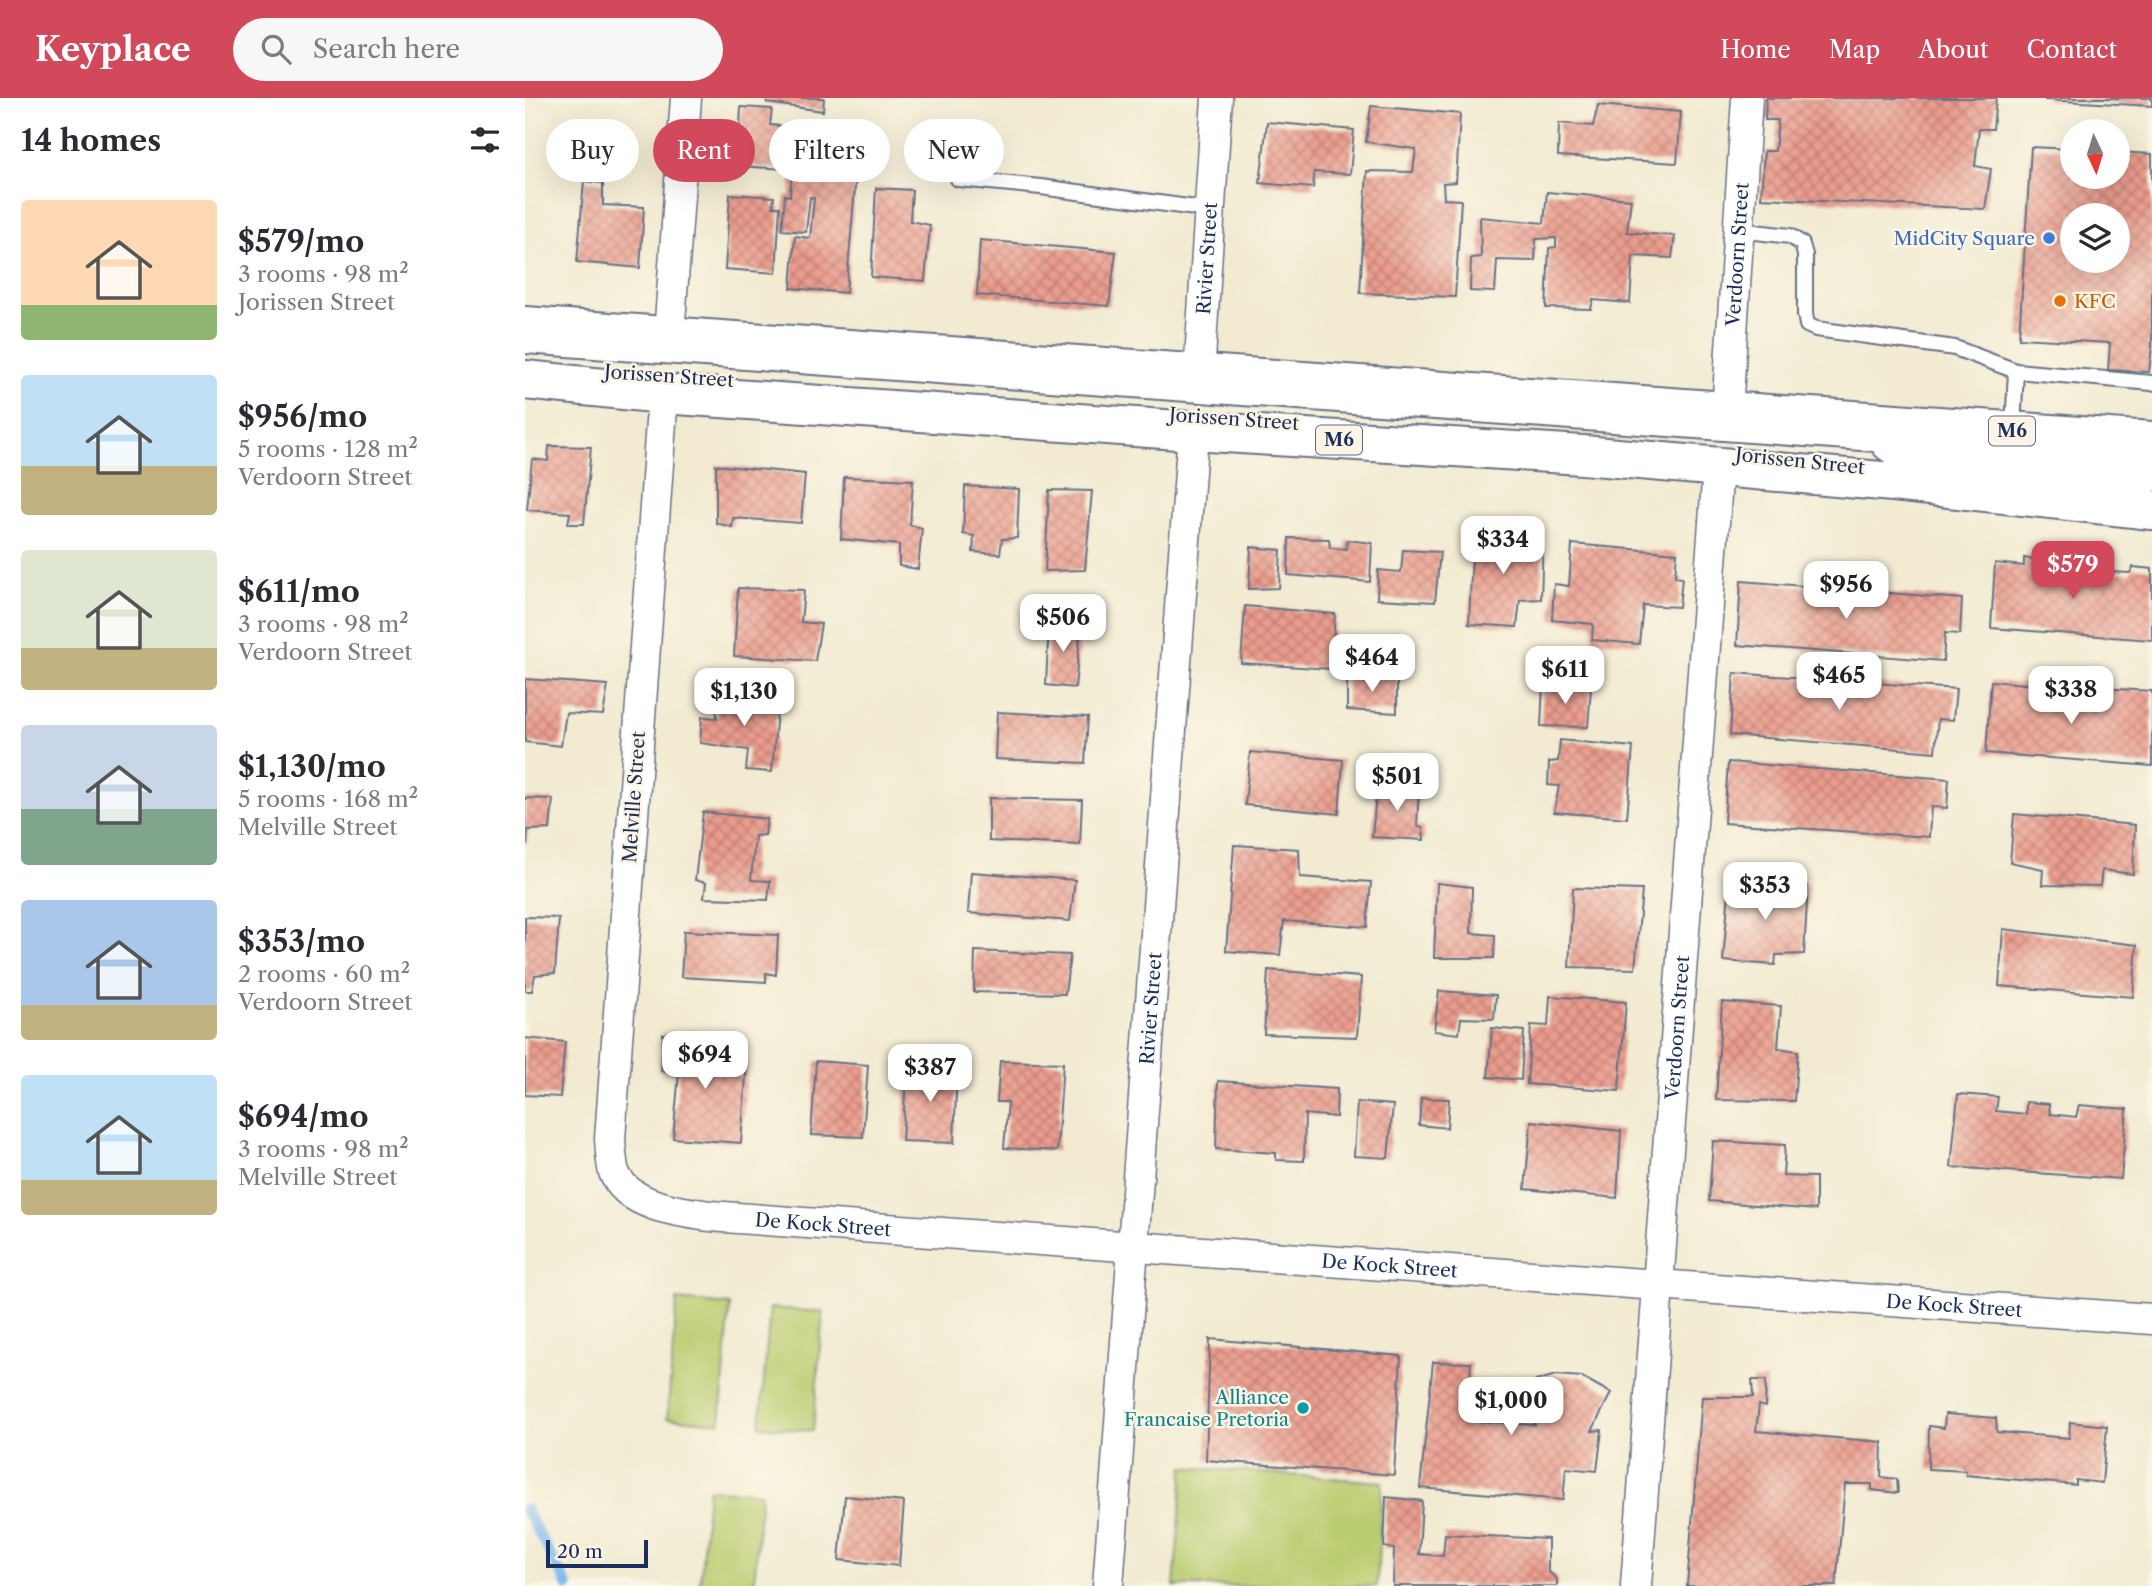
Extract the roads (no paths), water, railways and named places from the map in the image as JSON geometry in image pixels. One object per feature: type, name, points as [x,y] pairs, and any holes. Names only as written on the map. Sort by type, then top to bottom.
[{"type":"main road","name":"Jorissen Street","points":[[525,326],[1727,412],[1882,434],[2013,432],[2152,441]]},
{"type":"main road","name":"Jorissen Street","points":[[525,380],[663,394],[1179,423],[1583,455],[1893,482],[2152,510]]},
{"type":"main road","points":[[1882,434],[1910,451],[2152,472]]},
{"type":"street","points":[[669,336],[685,98]]},
{"type":"street","name":"Rivier Street","points":[[1199,375],[1217,98]]},
{"type":"street","name":"Verdoorn Street","points":[[1727,412],[1747,98]]},
{"type":"street","name":"Melville Street","points":[[632,1192],[614,1171],[610,1139],[663,394]]},
{"type":"street","name":"Rivier Street","points":[[1108,1586],[1133,1245],[1179,423]]},
{"type":"street","name":"Verdoorn Street","points":[[1636,1586],[1718,468]]},
{"type":"street","name":"De Kock Street","points":[[632,1192],[653,1205],[710,1216],[1133,1245],[1657,1286],[2152,1319]]},
{"type":"lane","points":[[989,182],[1210,210]]},
{"type":"lane","points":[[1738,230],[1790,236],[1802,244],[1805,255],[1805,313],[1807,325],[1816,329],[1955,348],[2016,372],[2152,383]]},
{"type":"lane","name":"Jorissen Street","points":[[525,346],[1882,434],[2152,460]]},
{"type":"lane","points":[[2013,432],[2016,372]]},
{"type":"lane","name":"Jorissen Street","points":[[1179,423],[1718,453],[2152,498]]},
{"type":"waterway","points":[[525,1509],[568,1586]]},
{"type":"place","name":"MidCity Square","points":[[2049,238]]},
{"type":"place","name":"KFC","points":[[2060,301]]},
{"type":"place","name":"Alliance Francaise Pretoria","points":[[1303,1408]]}]
